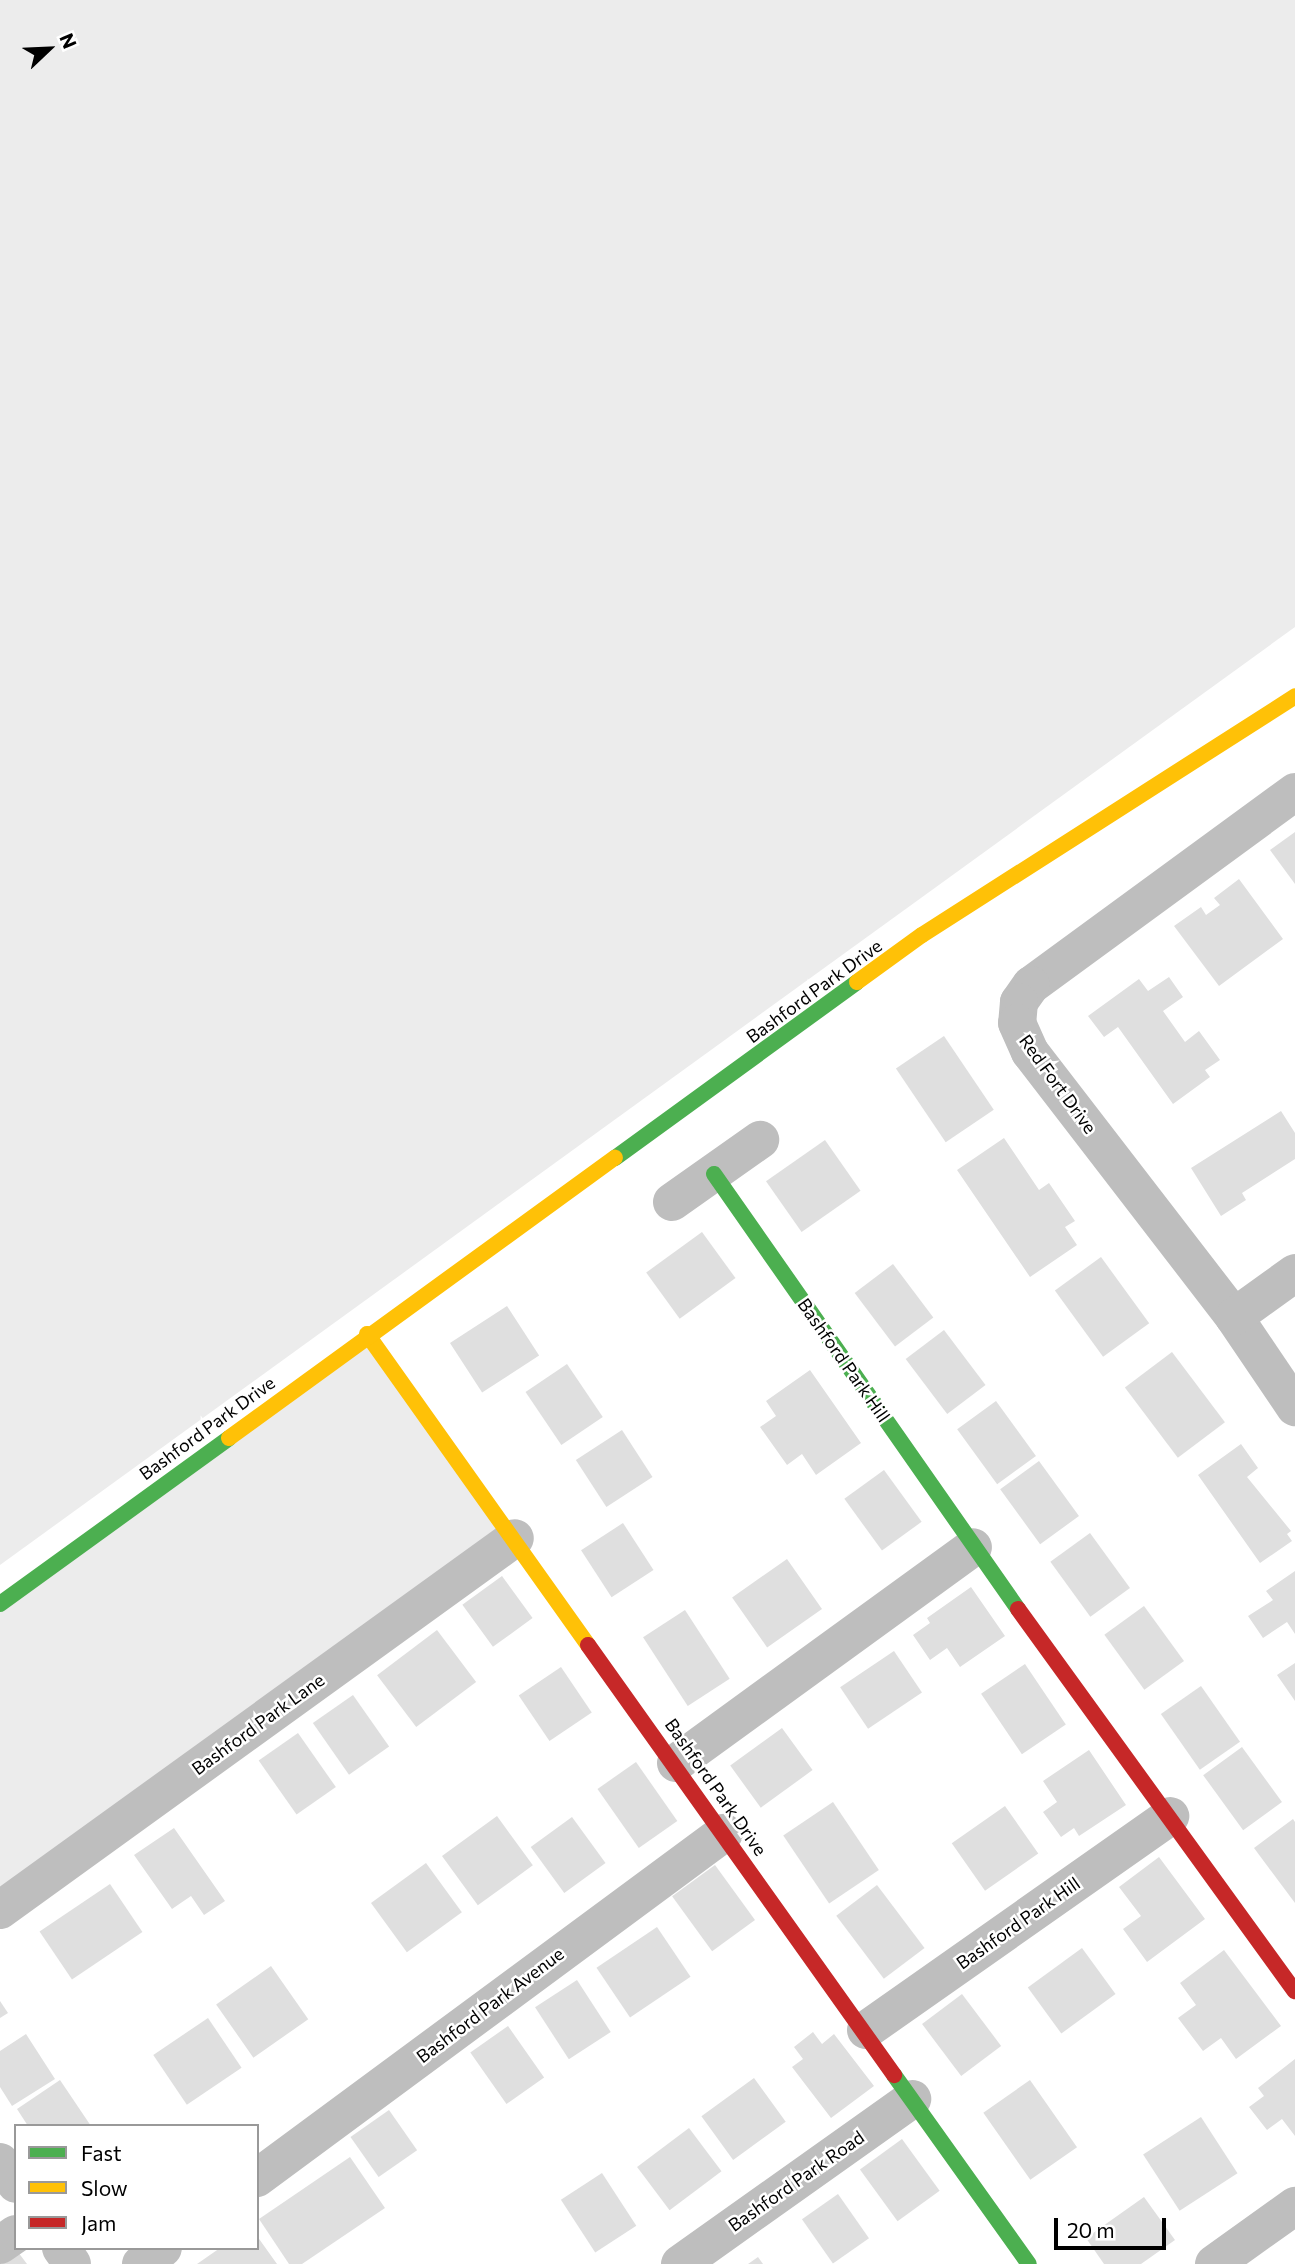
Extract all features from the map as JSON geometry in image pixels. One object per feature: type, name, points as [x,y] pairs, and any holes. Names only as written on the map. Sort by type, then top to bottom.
[{"type":"street","name":"Bashford Park Drive","points":[[0,1604],[367,1334],[922,935],[1295,696]]},
{"type":"street","name":"Red Fort Drive","points":[[1295,792],[1055,966],[1031,985],[1017,1012],[1017,1023],[1030,1052],[1234,1317],[1295,1407]]},
{"type":"street","points":[[672,1202],[760,1140]]},
{"type":"street","name":"Bashford Park Hill","points":[[715,1174],[973,1547],[1295,1991]]},
{"type":"street","points":[[1234,1317],[1295,1273]]},
{"type":"street","name":"Bashford Park Drive","points":[[367,1334],[676,1763],[1029,2264]]},
{"type":"street","name":"Bashford Park Lane","points":[[0,1910],[515,1538]]},
{"type":"street","points":[[676,1763],[973,1547]]},
{"type":"street","name":"Bashford Park Hill","points":[[866,2030],[1170,1816]]},
{"type":"street","name":"Bashford Park Avenue","points":[[259,2177],[724,1833]]},
{"type":"street","name":"Bashford Park Road","points":[[680,2264],[912,2099]]},
{"type":"street","points":[[0,2162],[14,2181]]},
{"type":"street","points":[[1214,2264],[1295,2206]]},
{"type":"street","points":[[141,2264],[160,2250]]},
{"type":"shaded area","points":[[0,0],[1295,0],[1295,627],[0,1565]]},
{"type":"shaded area","points":[[367,1334],[515,1538],[0,1909],[0,1602]]},
{"type":"building","points":[[1295,832],[1295,884],[1270,850]]},
{"type":"building","points":[[1239,879],[1283,939],[1219,986],[1174,926],[1201,907],[1206,915],[1220,905],[1214,898]]},
{"type":"building","points":[[1169,977],[1183,997],[1163,1011],[1185,1042],[1199,1031],[1220,1060],[1205,1070],[1210,1077],[1173,1104],[1118,1027],[1104,1037],[1088,1016],[1139,979],[1148,991]]},
{"type":"building","points":[[944,1036],[994,1110],[946,1142],[896,1068]]},
{"type":"building","points":[[1281,1111],[1295,1133],[1295,1159],[1242,1193],[1246,1200],[1221,1216],[1191,1168]]},
{"type":"building","points":[[1004,1138],[1039,1190],[1049,1183],[1075,1221],[1065,1227],[1077,1245],[1030,1277],[957,1170]]},
{"type":"building","points":[[825,1140],[861,1191],[802,1232],[766,1181]]},
{"type":"building","points":[[702,1232],[736,1278],[680,1319],[646,1273]]},
{"type":"building","points":[[1101,1257],[1149,1323],[1103,1357],[1055,1291]]},
{"type":"building","points":[[893,1264],[933,1318],[895,1346],[855,1293]]},
{"type":"building","points":[[507,1306],[539,1355],[482,1393],[450,1343]]},
{"type":"building","points":[[944,1330],[986,1385],[947,1414],[906,1359]]},
{"type":"building","points":[[1172,1352],[1225,1422],[1178,1458],[1125,1388]]},
{"type":"building","points":[[567,1364],[603,1417],[561,1445],[526,1392]]},
{"type":"building","points":[[810,1370],[861,1443],[816,1475],[802,1454],[787,1465],[760,1427],[776,1416],[766,1401]]},
{"type":"building","points":[[996,1401],[1036,1456],[997,1484],[957,1429]]},
{"type":"building","points":[[622,1430],[652,1477],[606,1507],[576,1460]]},
{"type":"building","points":[[1241,1444],[1258,1468],[1247,1477],[1291,1531],[1287,1534],[1292,1541],[1260,1563],[1198,1475]]},
{"type":"building","points":[[1039,1461],[1079,1516],[1040,1544],[1000,1489]]},
{"type":"building","points":[[884,1470],[922,1522],[882,1551],[844,1499]]},
{"type":"building","points":[[623,1523],[653,1570],[612,1597],[581,1550]]},
{"type":"building","points":[[1090,1533],[1130,1588],[1090,1617],[1050,1562]]},
{"type":"building","points":[[787,1559],[822,1609],[767,1647],[732,1597]]},
{"type":"building","points":[[1295,1571],[1295,1634],[1287,1622],[1263,1638],[1248,1616],[1273,1600],[1266,1591]]},
{"type":"building","points":[[502,1576],[533,1618],[493,1647],[462,1605]]},
{"type":"building","points":[[971,1587],[1005,1636],[960,1667],[947,1648],[930,1660],[913,1635],[930,1623],[927,1618]]},
{"type":"building","points":[[1144,1606],[1184,1661],[1144,1690],[1104,1635]]},
{"type":"building","points":[[685,1610],[730,1679],[688,1706],[643,1637]]},
{"type":"building","points":[[437,1630],[476,1682],[416,1727],[377,1675]]},
{"type":"building","points":[[894,1651],[922,1692],[868,1729],[840,1687]]},
{"type":"building","points":[[1295,1663],[1295,1701],[1277,1675]]},
{"type":"building","points":[[1025,1664],[1066,1725],[1022,1754],[981,1694]]},
{"type":"building","points":[[561,1667],[592,1713],[549,1741],[519,1696]]},
{"type":"building","points":[[1201,1686],[1240,1742],[1200,1770],[1161,1714]]},
{"type":"building","points":[[353,1695],[389,1747],[349,1775],[313,1723]]},
{"type":"building","points":[[782,1728],[813,1770],[761,1808],[730,1766]]},
{"type":"building","points":[[298,1733],[336,1787],[297,1815],[259,1761]]},
{"type":"building","points":[[1242,1747],[1282,1802],[1243,1830],[1203,1775]]},
{"type":"building","points":[[1089,1750],[1126,1805],[1079,1836],[1074,1828],[1061,1837],[1043,1812],[1057,1802],[1043,1781]]},
{"type":"building","points":[[636,1762],[677,1821],[639,1848],[597,1789]]},
{"type":"building","points":[[833,1802],[879,1870],[829,1904],[783,1836]]},
{"type":"building","points":[[1005,1806],[1038,1854],[985,1891],[952,1843]]},
{"type":"building","points":[[497,1816],[533,1865],[478,1905],[442,1856]]},
{"type":"building","points":[[572,1817],[606,1863],[564,1893],[531,1847]]},
{"type":"building","points":[[1293,1819],[1295,1822],[1295,1903],[1254,1848]]},
{"type":"building","points":[[174,1828],[225,1901],[204,1915],[191,1896],[172,1909],[134,1855]]},
{"type":"building","points":[[1159,1857],[1205,1919],[1147,1962],[1123,1929],[1141,1916],[1119,1887]]},
{"type":"building","points":[[426,1863],[462,1912],[407,1952],[371,1903]]},
{"type":"building","points":[[715,1865],[755,1920],[712,1951],[672,1896]]},
{"type":"building","points":[[110,1884],[142,1932],[72,1980],[40,1932]]},
{"type":"building","points":[[877,1885],[925,1948],[884,1979],[836,1916]]},
{"type":"building","points":[[657,1927],[691,1977],[630,2018],[596,1968]]},
{"type":"building","points":[[1082,1948],[1116,1994],[1061,2033],[1028,1987]]},
{"type":"building","points":[[1224,1950],[1281,2026],[1236,2059],[1221,2038],[1203,2051],[1178,2018],[1196,2005],[1180,1983]]},
{"type":"building","points":[[271,1966],[308,2019],[253,2058],[216,2004]]},
{"type":"building","points":[[577,1980],[611,2032],[569,2059],[535,2007]]},
{"type":"building","points":[[962,1994],[1001,2046],[961,2076],[922,2024]]},
{"type":"building","points":[[0,2001],[8,2013],[0,2018]]},
{"type":"building","points":[[208,2018],[242,2068],[187,2105],[153,2055]]},
{"type":"building","points":[[508,2026],[544,2078],[506,2104],[470,2052]]},
{"type":"building","points":[[813,2032],[822,2044],[834,2034],[874,2086],[831,2118],[792,2067],[803,2059],[794,2047]]},
{"type":"building","points":[[26,2034],[55,2079],[12,2106],[0,2087],[0,2051]]},
{"type":"building","points":[[1295,2059],[1295,2136],[1282,2119],[1267,2130],[1249,2107],[1264,2096],[1258,2088]]},
{"type":"building","points":[[754,2078],[786,2122],[733,2160],[701,2116]]},
{"type":"building","points":[[60,2080],[90,2124],[27,2124],[17,2109]]},
{"type":"building","points":[[1030,2080],[1077,2147],[1030,2180],[983,2113]]},
{"type":"building","points":[[389,2110],[417,2150],[379,2177],[350,2137]]},
{"type":"building","points":[[1201,2117],[1237,2173],[1180,2211],[1143,2155]]},
{"type":"building","points":[[689,2128],[721,2171],[670,2210],[637,2167]]},
{"type":"building","points":[[902,2139],[940,2191],[898,2221],[860,2170]]},
{"type":"building","points":[[350,2157],[385,2208],[302,2264],[289,2264],[259,2219]]},
{"type":"building","points":[[602,2173],[636,2226],[595,2253],[561,2200]]},
{"type":"building","points":[[838,2194],[869,2238],[833,2263],[802,2219]]},
{"type":"building","points":[[1144,2197],[1175,2240],[1141,2264],[1104,2264],[1086,2238]]},
{"type":"building","points":[[259,2239],[277,2264],[197,2264],[217,2250],[259,2250]]},
{"type":"building","points":[[18,2252],[27,2264],[1,2264]]},
{"type":"building","points":[[758,2257],[763,2264],[748,2264]]},
{"type":"traffic: fast","points":[[615,1158],[857,982]]},
{"type":"traffic: fast","points":[[714,1174],[1018,1609]]},
{"type":"traffic: fast","points":[[0,1604],[229,1438]]},
{"type":"traffic: fast","points":[[894,2075],[1029,2264]]},
{"type":"traffic: slow","points":[[857,982],[922,935],[1295,696]]},
{"type":"traffic: slow","points":[[229,1438],[615,1158]]},
{"type":"traffic: slow","points":[[367,1334],[588,1645]]},
{"type":"traffic: jam","points":[[1018,1609],[1295,1991]]},
{"type":"traffic: jam","points":[[588,1645],[894,2075]]}]
